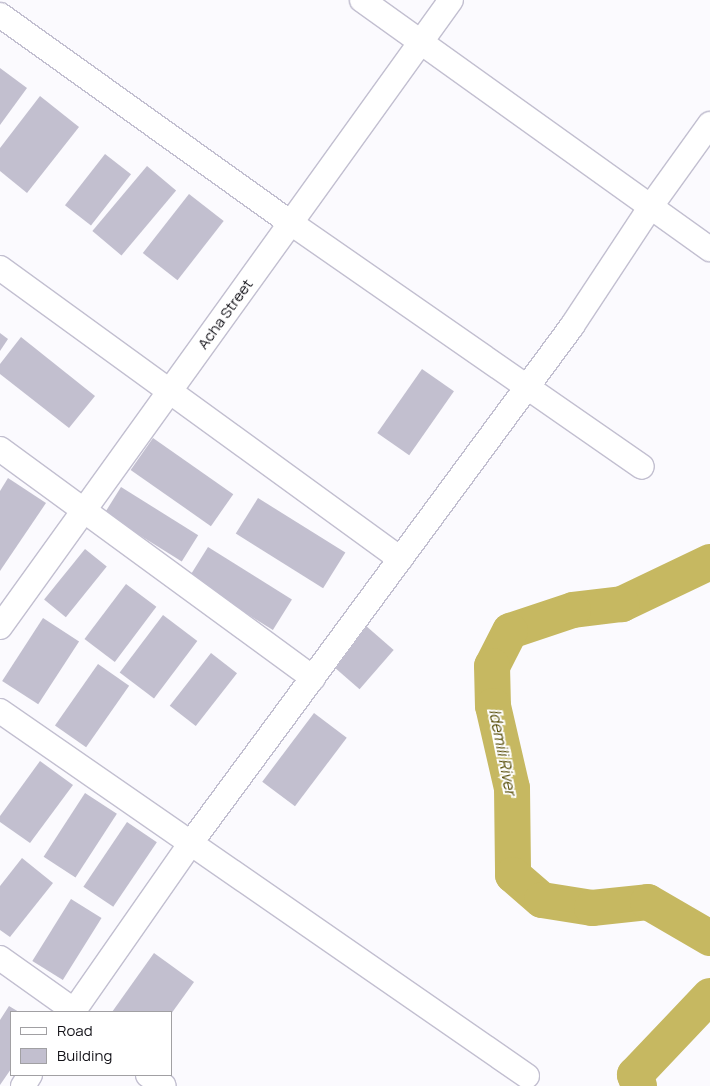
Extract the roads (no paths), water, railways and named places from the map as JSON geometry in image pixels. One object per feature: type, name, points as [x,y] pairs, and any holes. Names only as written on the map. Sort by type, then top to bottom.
[{"type":"street","points":[[362,0],[422,41],[710,249]]},
{"type":"street","name":"Acha Street","points":[[0,627],[451,0]]},
{"type":"street","points":[[0,15],[291,223],[642,467]]},
{"type":"street","points":[[76,1011],[190,844],[528,388],[651,206],[710,124]]},
{"type":"street","points":[[0,268],[168,392],[401,559]]},
{"type":"street","points":[[0,449],[313,678]]},
{"type":"street","points":[[0,711],[527,1076]]},
{"type":"street","points":[[0,958],[74,1011]]},
{"type":"street","points":[[149,1076],[164,1086]]},
{"type":"waterway","name":"Idemili River","points":[[710,562],[622,604],[573,610],[510,631],[492,666],[493,706],[512,788],[513,875],[542,900],[592,908],[648,902],[710,938]]},
{"type":"waterway","name":"Idemili River","points":[[639,1086],[635,1075],[710,996]]}]
